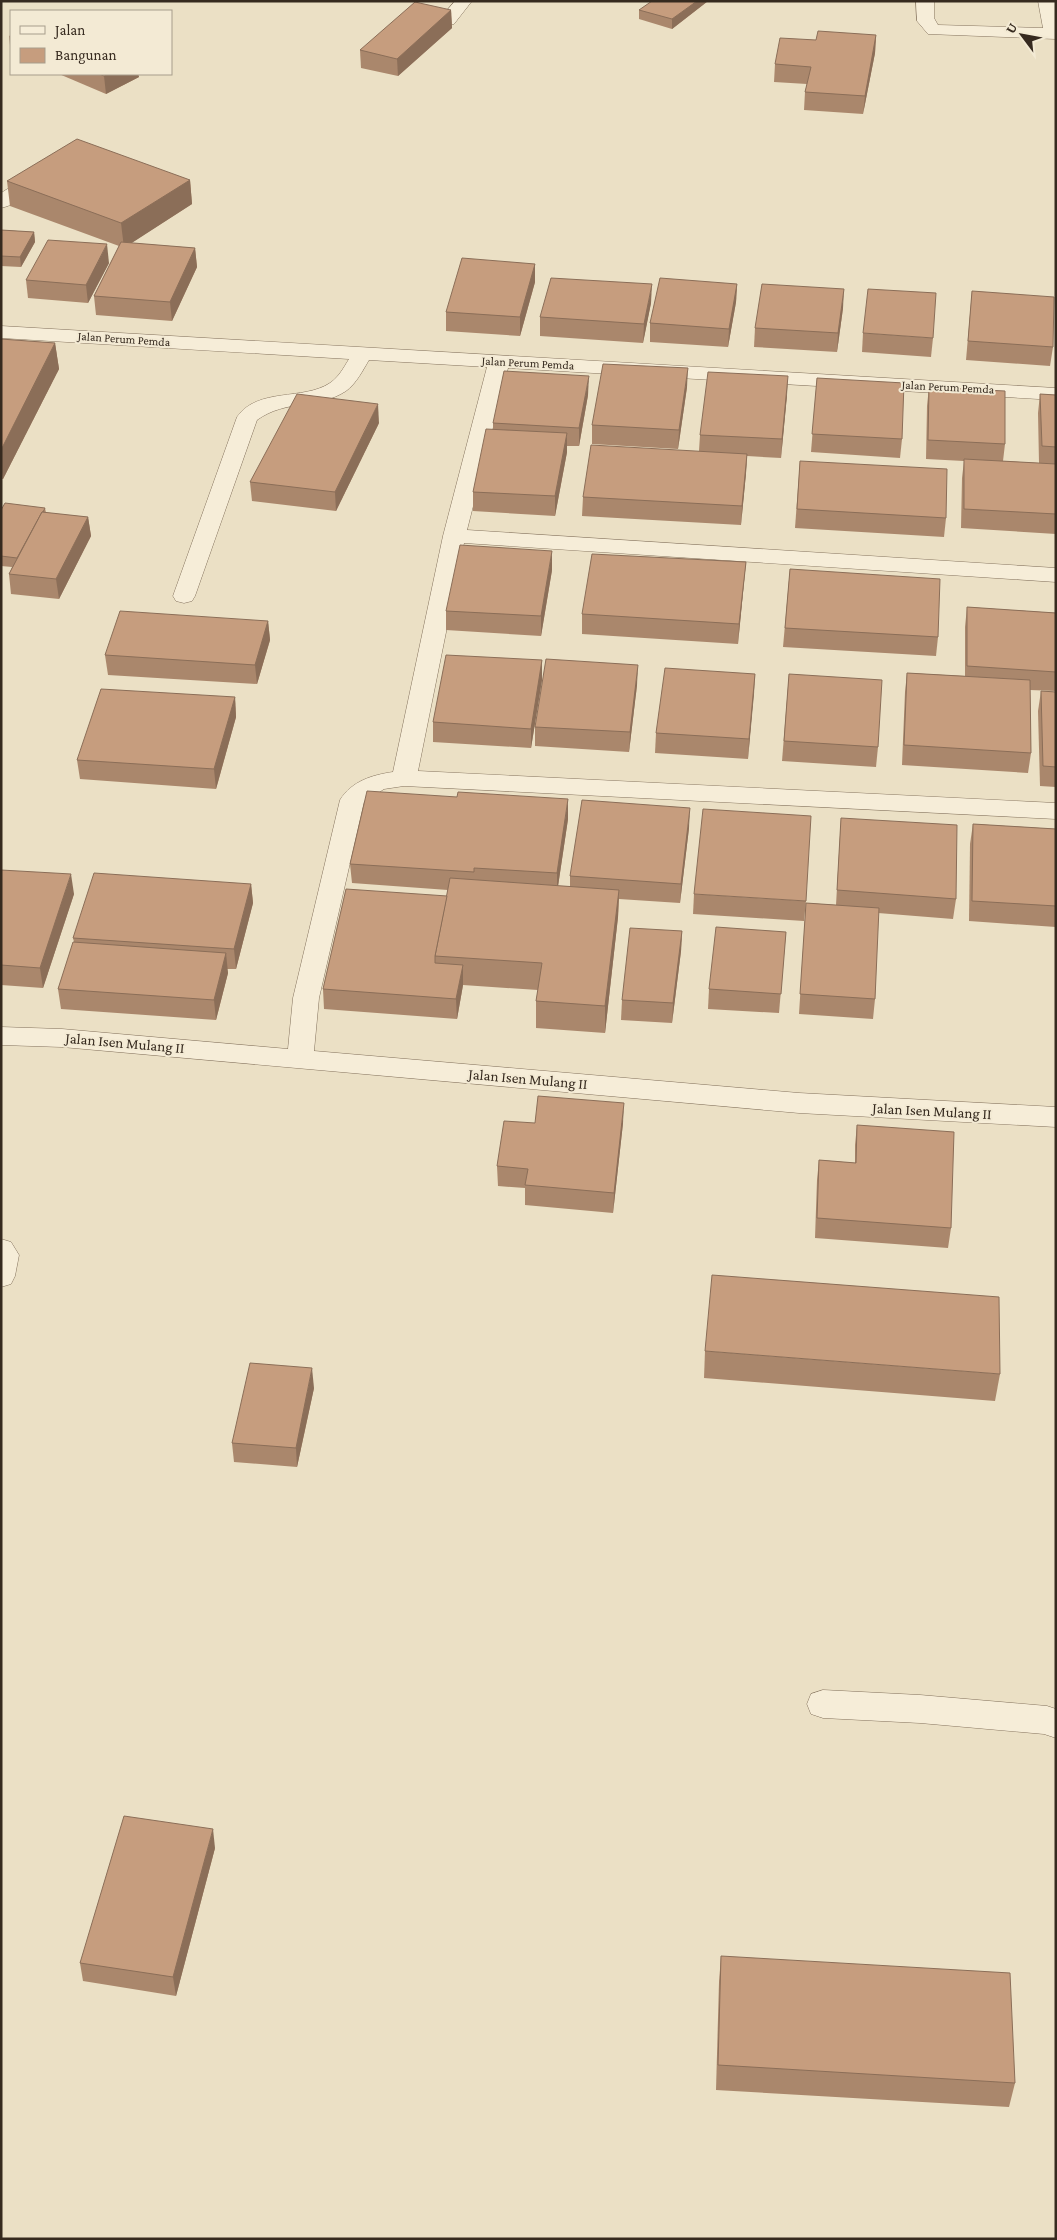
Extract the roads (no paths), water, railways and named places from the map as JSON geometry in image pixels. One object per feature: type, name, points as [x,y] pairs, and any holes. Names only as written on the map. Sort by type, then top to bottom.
[{"type":"street","points":[[448,20],[464,1]]},
{"type":"street","points":[[925,1],[925,22],[934,30],[1054,34],[1047,1]]},
{"type":"street","points":[[1,202],[56,166]]},
{"type":"street","name":"Jalan Perum Pemda","points":[[1,332],[362,355],[1056,394]]},
{"type":"street","points":[[184,596],[248,417],[259,407],[274,401],[318,394],[337,387],[362,355]]},
{"type":"street","points":[[404,778],[454,536],[499,362]]},
{"type":"street","points":[[454,536],[1056,575]]},
{"type":"street","points":[[300,1059],[306,998],[352,800],[362,789],[378,781],[404,778],[1056,811]]},
{"type":"street","name":"Jalan Isen Mulang II","points":[[1,1036],[62,1038],[799,1103],[1056,1117]]},
{"type":"street","points":[[1,1249],[5,1255],[1,1276]]},
{"type":"street","points":[[823,1704],[920,1709],[1047,1720],[1056,1724]]}]
